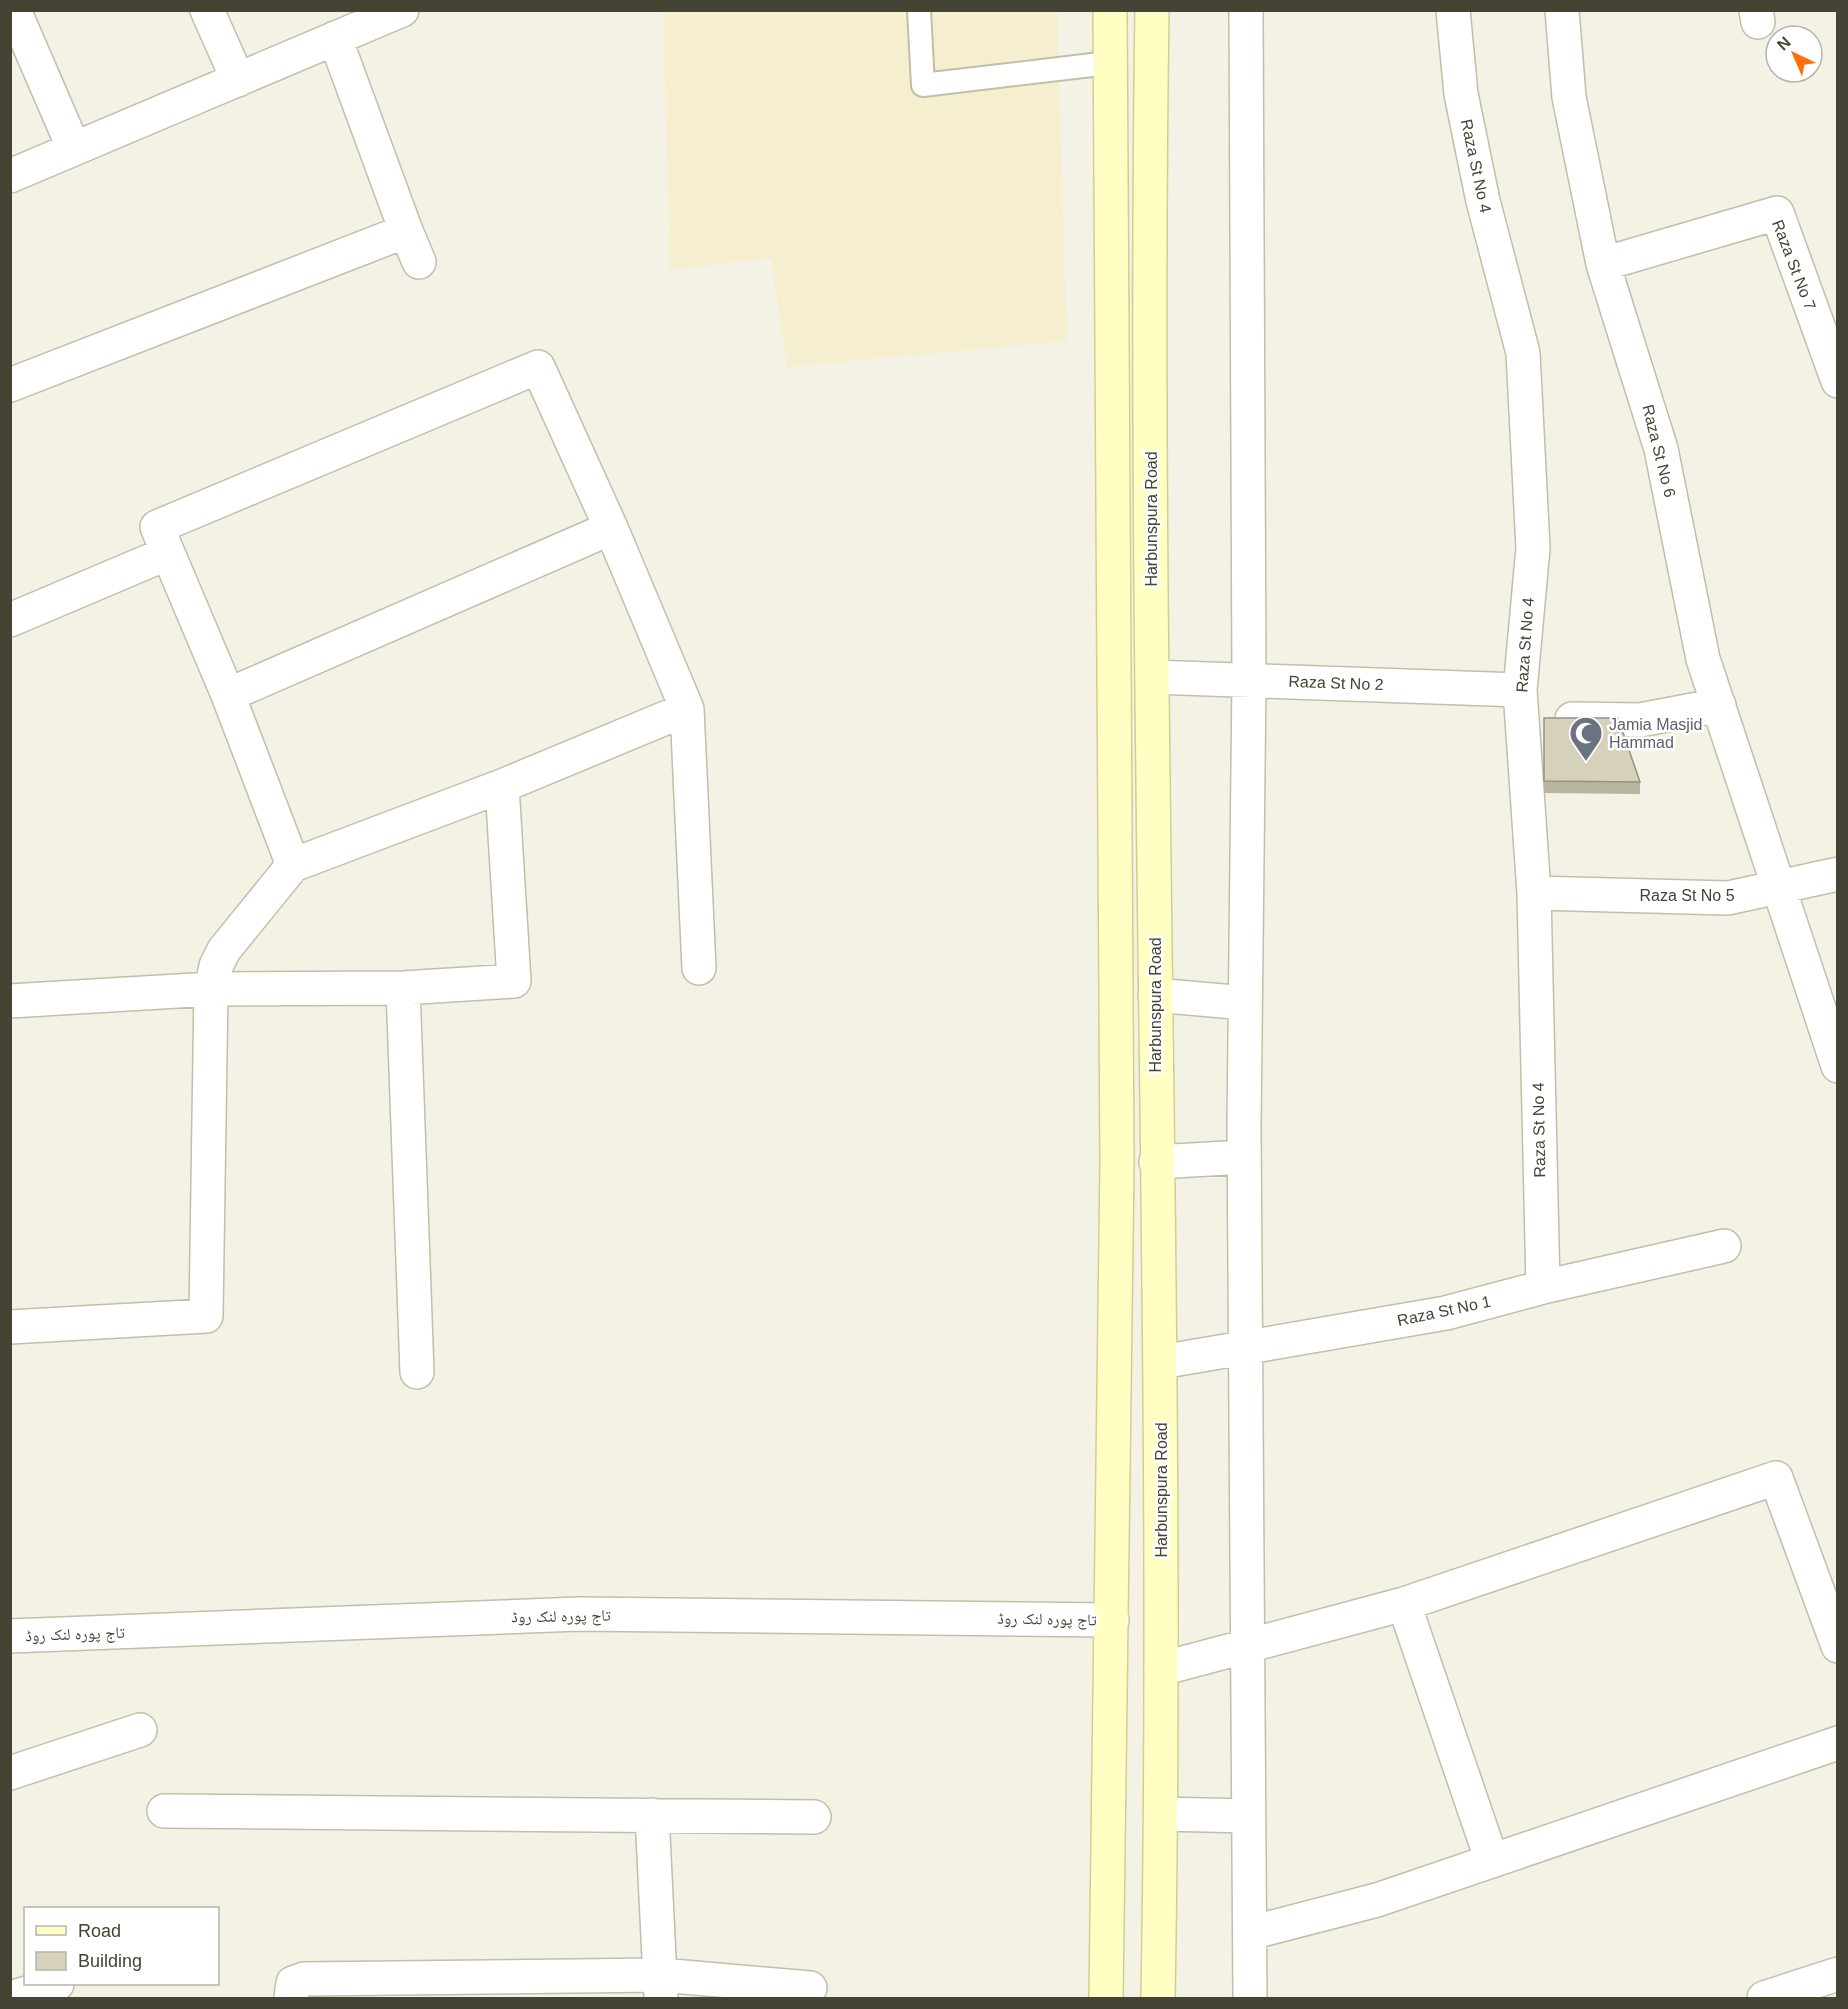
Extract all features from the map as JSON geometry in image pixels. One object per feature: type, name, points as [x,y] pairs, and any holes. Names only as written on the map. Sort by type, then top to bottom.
[{"type":"main road","points":[[1106,1998],[1116,1365],[1117,996],[1110,10]]},
{"type":"main road","name":"Harbunspura Road","points":[[1152,10],[1149,210],[1152,678],[1156,1162],[1161,1362],[1162,1814],[1158,1998]]},
{"type":"main road","points":[[1112,212],[1149,210]]},
{"type":"main road","points":[[1116,1365],[1161,1362]]},
{"type":"street","points":[[14,10],[74,149]]},
{"type":"street","points":[[207,10],[238,80]]},
{"type":"street","points":[[1246,10],[1249,679],[1244,1157],[1250,1998]]},
{"type":"street","name":"Raza St No 4","points":[[1453,10],[1461,94],[1482,201],[1523,353],[1533,548],[1521,704],[1534,893],[1543,1287]]},
{"type":"street","name":"Raza St No 6","points":[[1562,10],[1569,97],[1603,264],[1661,449],[1703,659],[1838,1066]]},
{"type":"street","points":[[10,176],[399,11]]},
{"type":"street","points":[[335,38],[419,262]]},
{"type":"street","name":"Raza St No 7","points":[[1603,264],[1777,213],[1838,381]]},
{"type":"street","points":[[10,385],[406,231]]},
{"type":"street","points":[[294,865],[228,695],[157,527],[538,368],[611,528],[687,709],[699,968]]},
{"type":"street","points":[[228,695],[611,528]]},
{"type":"street","points":[[10,620],[168,553]]},
{"type":"street","name":"Raza St No 2","points":[[1152,678],[1249,679],[1521,704],[1640,720],[1719,705]]},
{"type":"street","points":[[10,1328],[206,1316],[211,989],[216,966],[224,950],[294,865],[502,786],[687,709]]},
{"type":"street","points":[[10,1000],[211,989],[402,988],[514,981],[502,786]]},
{"type":"street","name":"Raza St No 5","points":[[1534,893],[1728,898],[1838,873]]},
{"type":"street","points":[[402,988],[417,1372]]},
{"type":"street","points":[[1155,995],[1245,1003]]},
{"type":"street","points":[[1156,1162],[1244,1157]]},
{"type":"street","name":"Raza St No 1","points":[[1161,1362],[1446,1313],[1543,1287],[1724,1246]]},
{"type":"street","points":[[1161,1669],[1404,1604],[1776,1478],[1838,1646]]},
{"type":"street","points":[[1404,1604],[1492,1861]]},
{"type":"street","name":"تاج پورہ لنک روڈ","points":[[10,1636],[579,1614],[1112,1620]]},
{"type":"street","points":[[10,1773],[140,1730]]},
{"type":"street","points":[[1250,1934],[1377,1900],[1838,1743]]},
{"type":"street","points":[[164,1811],[814,1817]]},
{"type":"street","points":[[1162,1814],[1248,1816]]},
{"type":"street","points":[[652,1815],[661,1987]]},
{"type":"street","points":[[1764,1998],[1838,1974]]},
{"type":"street","points":[[291,1998],[293,1983],[304,1979],[810,1988]]},
{"type":"street","points":[[10,1998],[51,1985]]},
{"type":"lane","points":[[919,10],[923,85],[1109,63]]},
{"type":"shaded area","points":[[663,11],[1057,11],[1067,341],[787,367],[771,259],[670,269]]},
{"type":"building","name":"Jamia Masjid Hammad","points":[[1544,718],[1618,718],[1640,782],[1544,781]]},
{"type":"place","name":"Jamia Masjid Hammad","points":[[1586,762]]}]
